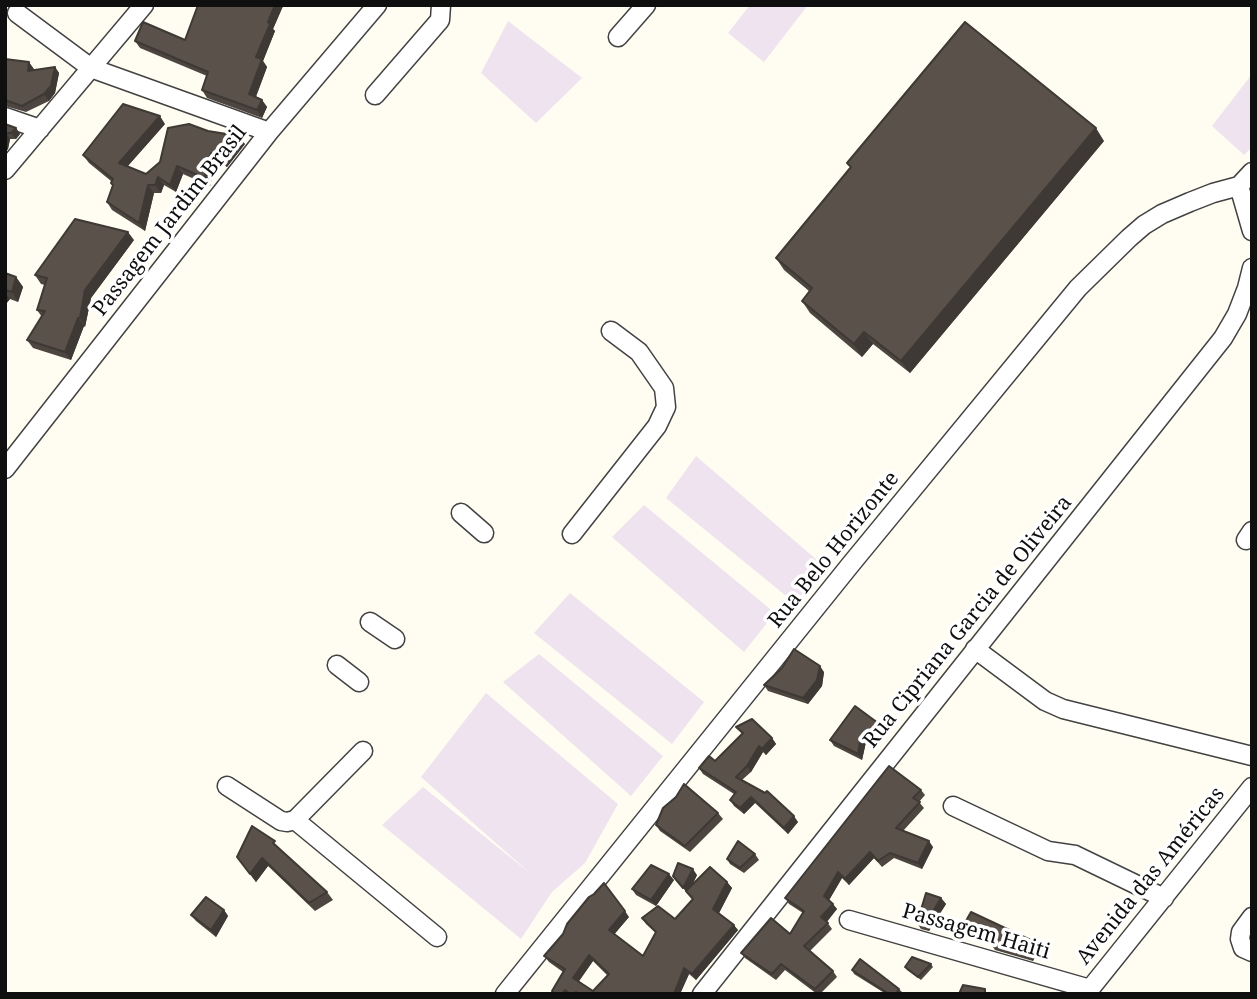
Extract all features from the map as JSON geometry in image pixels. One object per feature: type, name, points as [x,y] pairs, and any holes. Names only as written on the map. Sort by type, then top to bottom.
[{"type":"street","points":[[5,170],[144,5]]},
{"type":"street","name":"Passagem Jardim Brasil","points":[[5,469],[269,132],[377,5]]},
{"type":"street","points":[[375,94],[440,19],[441,5]]},
{"type":"street","points":[[618,37],[646,5]]},
{"type":"street","points":[[17,13],[91,68],[269,132]]},
{"type":"street","points":[[5,117],[40,129]]},
{"type":"street","points":[[1252,172],[1239,186],[1252,231]]},
{"type":"street","name":"Rua Belo Horizonte","points":[[505,994],[851,564],[1078,288],[1144,225],[1190,202],[1239,186]]},
{"type":"street","name":"Rua Cipriana Garcia de Oliveira","points":[[702,994],[1223,338],[1237,314],[1252,268]]},
{"type":"street","points":[[572,534],[657,426],[666,407],[664,388],[639,352],[611,331]]},
{"type":"street","points":[[461,513],[484,533]]},
{"type":"street","points":[[370,622],[395,639]]},
{"type":"street","points":[[975,649],[1045,701],[1063,709],[1252,756]]},
{"type":"street","points":[[337,665],[359,682]]},
{"type":"street","points":[[228,786],[281,821],[295,820],[363,751]]},
{"type":"street","name":"Avenida das Américas","points":[[1088,991],[1252,787]]},
{"type":"street","points":[[953,806],[1048,851],[1075,855],[1164,898]]},
{"type":"street","points":[[295,820],[437,937]]},
{"type":"street","points":[[1252,917],[1241,932],[1240,939],[1244,948],[1252,952]]},
{"type":"street","name":"Passagem Haiti","points":[[849,920],[1088,991]]},
{"type":"shaded area","points":[[750,5],[808,5],[764,62],[728,33]]},
{"type":"shaded area","points":[[508,21],[582,78],[536,123],[481,73]]},
{"type":"shaded area","points":[[1252,74],[1252,147],[1244,155],[1212,126]]},
{"type":"shaded area","points":[[696,456],[824,566],[796,604],[666,498]]},
{"type":"shaded area","points":[[644,505],[775,613],[744,652],[612,537]]},
{"type":"shaded area","points":[[570,593],[704,702],[672,744],[534,633]]},
{"type":"shaded area","points":[[539,654],[663,756],[631,796],[503,682]]},
{"type":"shaded area","points":[[486,693],[618,804],[585,863],[552,892],[521,939],[382,825],[423,787],[531,874],[421,777]]},
{"type":"building","points":[[198,5],[275,5],[256,57],[262,59],[249,94],[262,100],[257,110],[202,90],[208,72],[135,41],[143,22],[185,40]]},
{"type":"building","points":[[965,22],[1096,128],[901,361],[864,332],[854,344],[802,301],[812,288],[776,258],[851,167],[847,163]]},
{"type":"building","points":[[5,59],[29,62],[28,71],[55,67],[51,86],[44,94],[22,106],[5,100]]},
{"type":"building","points":[[123,104],[160,116],[119,163],[146,174],[160,162],[168,128],[189,124],[208,131],[239,136],[221,160],[211,153],[204,178],[177,166],[170,185],[158,177],[155,185],[148,185],[139,223],[107,202],[113,179],[83,155]]},
{"type":"building","points":[[5,124],[16,128],[5,136]]},
{"type":"building","points":[[75,219],[128,232],[85,290],[80,318],[65,352],[27,340],[45,311],[37,310],[47,278],[35,275]]},
{"type":"building","points":[[5,273],[16,277],[12,292],[5,290]]},
{"type":"building","points":[[794,649],[820,666],[817,680],[803,698],[764,685],[782,668]]},
{"type":"building","points":[[855,706],[878,723],[861,736],[858,754],[830,740]]},
{"type":"building","points":[[752,719],[772,738],[762,749],[759,746],[747,766],[736,777],[765,793],[767,791],[794,816],[784,828],[751,797],[740,808],[730,800],[736,792],[699,768],[709,756],[715,761],[743,733],[736,727]]},
{"type":"building","points":[[889,766],[921,790],[913,798],[920,802],[896,828],[929,841],[918,863],[890,853],[878,861],[870,852],[845,879],[838,872],[824,896],[833,904],[821,917],[828,923],[804,946],[833,971],[815,989],[781,964],[772,974],[741,953],[771,918],[790,934],[804,911],[785,898]]},
{"type":"building","points":[[684,784],[718,813],[685,846],[656,825],[663,808],[676,797]]},
{"type":"building","points":[[252,826],[275,841],[273,843],[327,892],[309,903],[262,858],[250,874],[237,857]]},
{"type":"building","points":[[738,841],[755,854],[740,868],[727,859]]},
{"type":"building","points":[[678,863],[693,869],[683,888],[673,876]]},
{"type":"building","points":[[651,865],[669,874],[651,900],[632,889]]},
{"type":"building","points":[[710,867],[727,882],[713,909],[734,925],[692,974],[684,968],[674,994],[570,994],[565,990],[562,994],[555,994],[552,991],[565,969],[544,956],[589,897],[604,883],[625,911],[609,930],[643,956],[656,932],[642,918],[658,906],[675,919],[693,899],[686,891]],"holes":[[[589,955],[609,974],[593,991],[573,978]]]},
{"type":"building","points":[[926,893],[941,898],[925,925],[917,923]]},
{"type":"building","points":[[206,897],[224,910],[211,930],[191,915]]},
{"type":"building","points":[[971,912],[1035,942],[1029,955],[991,944],[992,937],[963,926]]},
{"type":"building","points":[[912,957],[931,964],[918,977],[905,967]]},
{"type":"building","points":[[860,959],[899,989],[896,994],[889,994],[852,970]]},
{"type":"building","points":[[963,985],[985,989],[985,994],[959,994]]}]
